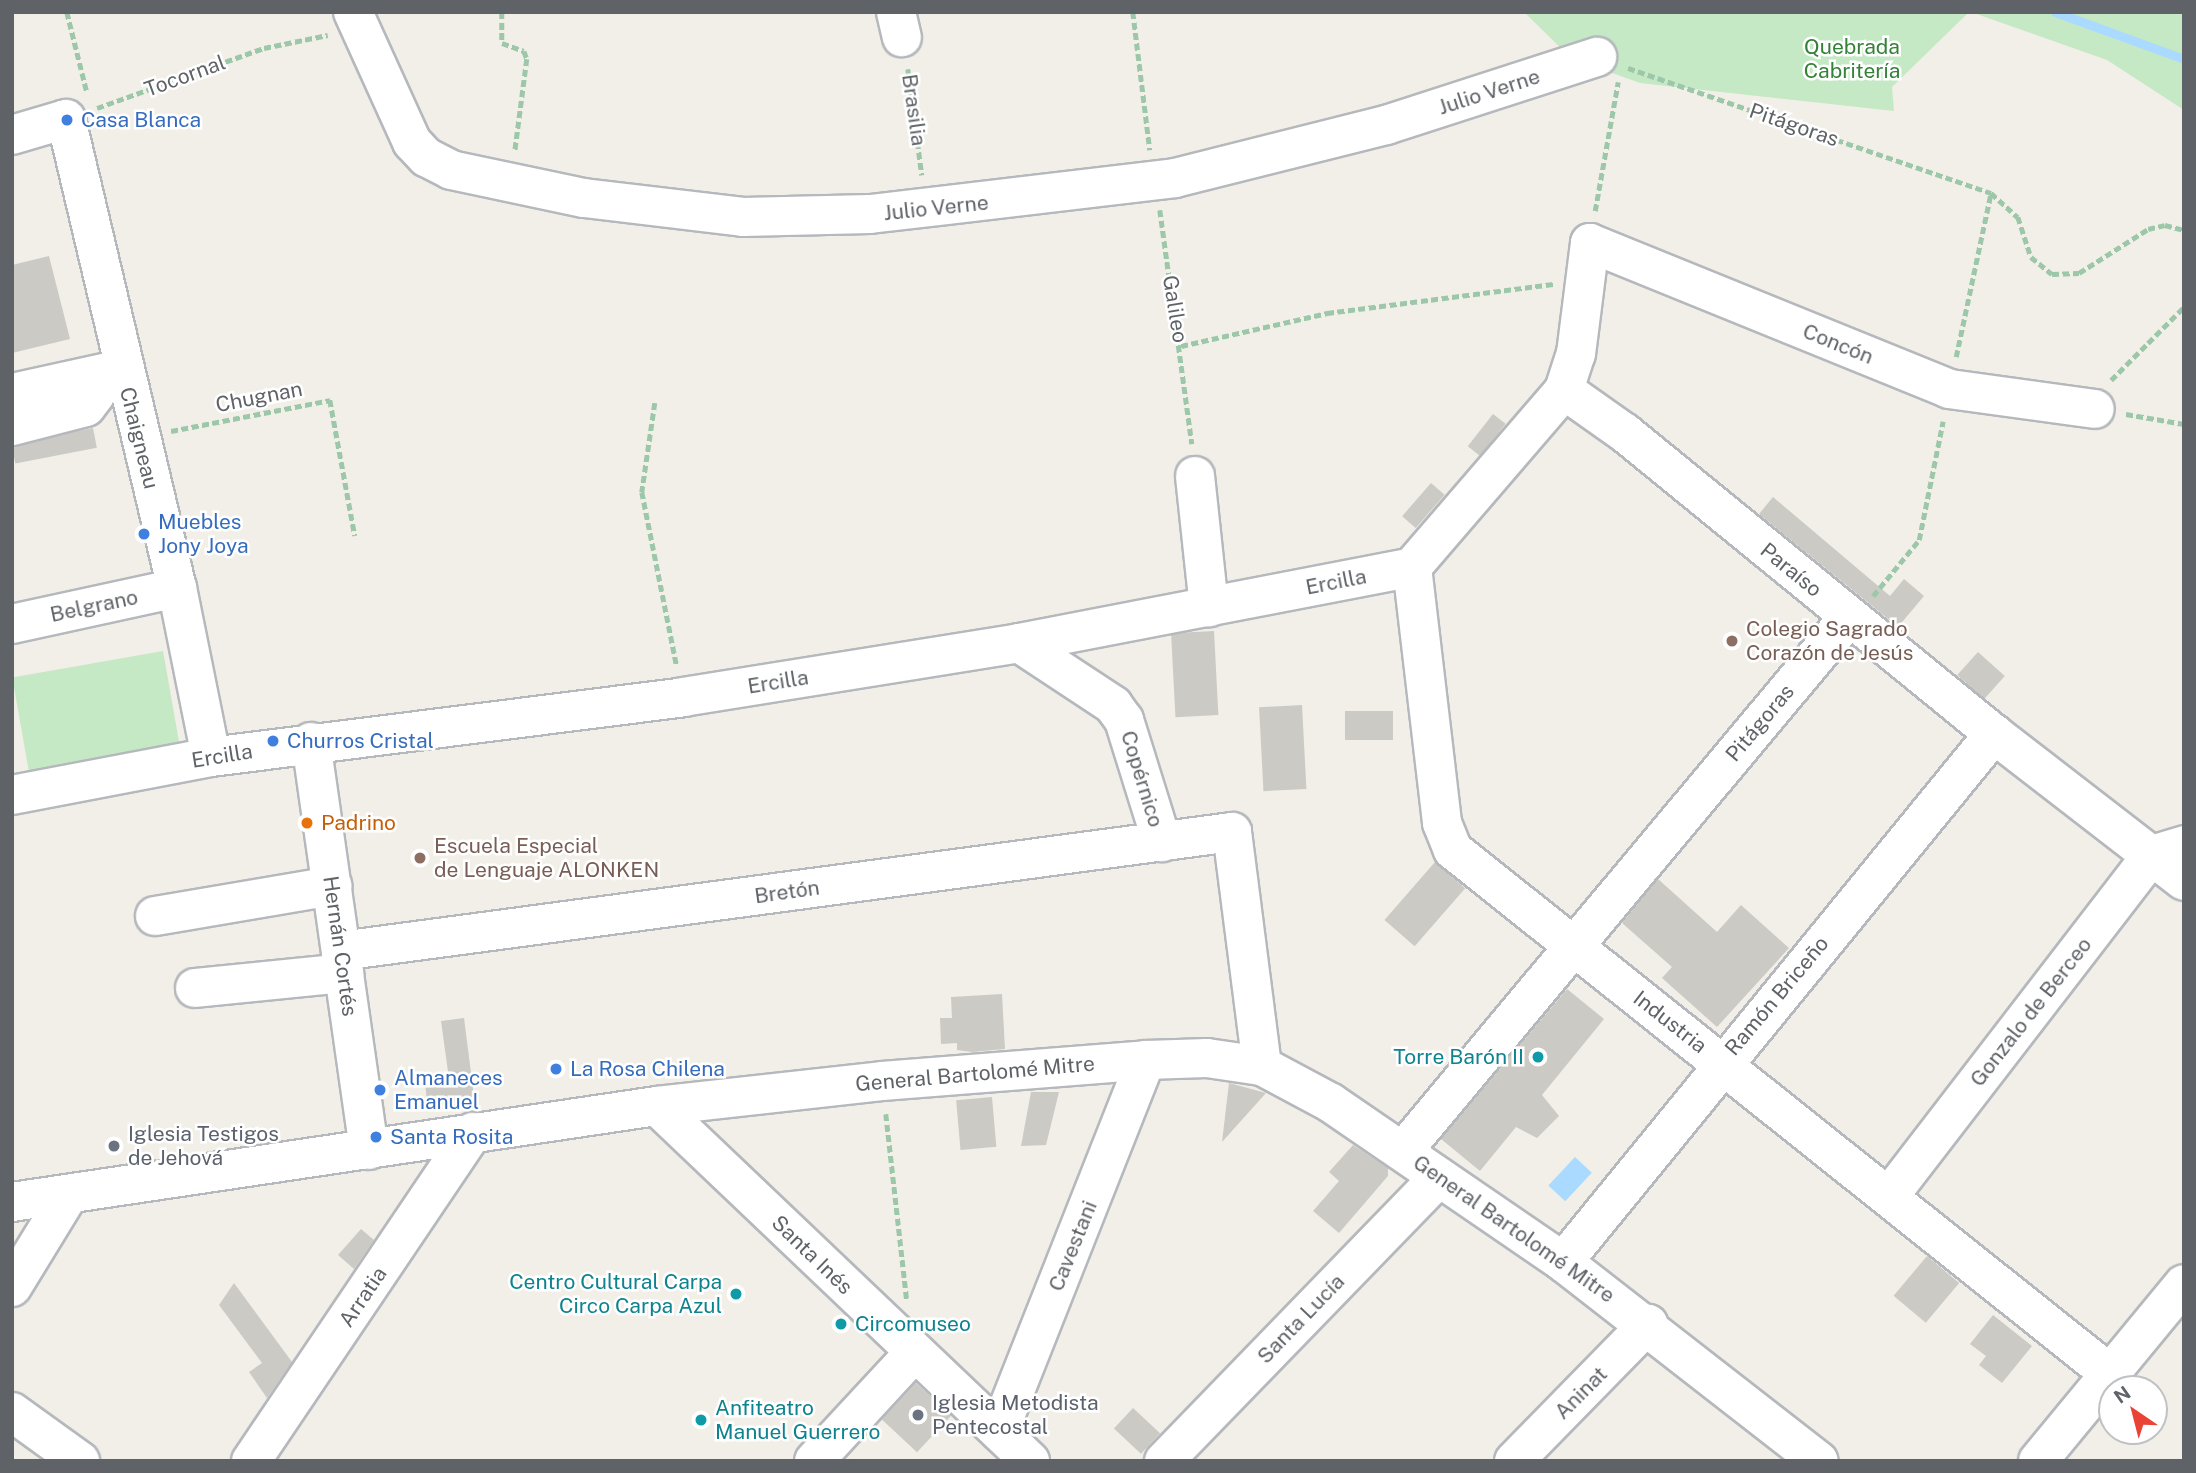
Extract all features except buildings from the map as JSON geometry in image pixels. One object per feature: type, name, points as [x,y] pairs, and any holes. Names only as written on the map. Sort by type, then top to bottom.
[{"type":"street","name":"Julio Verne","points":[[357,20],[412,142],[426,157],[451,170],[511,179],[584,198],[743,217],[924,209],[1155,181],[1385,125],[1597,57]]},
{"type":"street","points":[[12,135],[79,115]]},
{"type":"street","name":"Chaigneau","points":[[79,115],[109,372],[139,437],[177,588],[211,757]]},
{"type":"street","points":[[1412,567],[1564,390],[1576,354],[1588,261]]},
{"type":"street","name":"Concón","points":[[1588,261],[1949,389],[2095,410]]},
{"type":"street","points":[[12,393],[109,372]]},
{"type":"street","points":[[12,426],[86,407],[109,372]]},
{"type":"street","name":"Paraíso","points":[[1564,390],[1625,433],[1994,734],[2168,850],[2184,881]]},
{"type":"street","points":[[1195,476],[1209,607]]},
{"type":"street","name":"Ercilla","points":[[12,795],[211,757],[311,742],[683,697],[1019,643],[1412,567]]},
{"type":"street","name":"Industria","points":[[1412,567],[1445,838],[1453,850],[1890,1195],[2110,1374]]},
{"type":"street","name":"Belgrano","points":[[12,624],[177,588]]},
{"type":"street","name":"Pitágoras","points":[[1403,1151],[1849,617]]},
{"type":"street","name":"Copérnico","points":[[1019,643],[1113,705],[1124,720],[1162,842]]},
{"type":"street","name":"Ramón Briceño","points":[[1563,1262],[1722,1063],[1994,734]]},
{"type":"street","name":"Hernán Cortés","points":[[311,742],[369,1150]]},
{"type":"street","name":"Bretón","points":[[195,988],[343,962],[1232,832],[1262,1066]]},
{"type":"street","name":"Gonzalo de Berceo","points":[[1890,1195],[2168,850]]},
{"type":"street","points":[[155,916],[332,886]]},
{"type":"street","name":"General Bartolomé Mitre","points":[[12,1202],[657,1106],[882,1081],[1146,1060],[1208,1058],[1262,1066],[1331,1102],[1648,1324],[1819,1461]]},
{"type":"street","name":"Cavestani","points":[[999,1431],[1146,1060]]},
{"type":"street","name":"Santa Inés","points":[[657,1106],[1030,1461]]},
{"type":"street","name":"Arratia","points":[[251,1461],[473,1132]]},
{"type":"street","name":"Santa Lucía","points":[[1164,1461],[1439,1177]]},
{"type":"street","points":[[12,1287],[69,1194]]},
{"type":"street","points":[[2038,1461],[2184,1284]]},
{"type":"street","name":"Aninat","points":[[1514,1461],[1648,1324]]},
{"type":"street","points":[[814,1461],[914,1353]]},
{"type":"street","points":[[12,1412],[80,1461]]},
{"type":"path","points":[[67,12],[79,115]]},
{"type":"path","points":[[502,12],[502,43],[524,51],[527,59],[511,179]]},
{"type":"path","name":"Galileo","points":[[1133,12],[1155,181],[1181,345],[1195,476]]},
{"type":"path","name":"Tocornal","points":[[79,115],[264,48],[357,20]]},
{"type":"path","name":"Brasilia","points":[[899,25],[915,99],[924,209]]},
{"type":"path","points":[[1181,345],[1588,261],[1620,69],[1597,57]]},
{"type":"path","name":"Pitágoras","points":[[1597,57],[1991,193],[2018,217],[2031,257],[2052,274],[2080,273],[2148,229],[2165,225],[2184,230]]},
{"type":"path","points":[[1849,617],[1860,611],[1919,540],[1991,193]]},
{"type":"path","points":[[2184,307],[2111,381],[2095,410],[2184,424]]},
{"type":"path","name":"Chugnan","points":[[139,437],[330,400],[355,536]]},
{"type":"path","points":[[655,402],[642,492],[683,697]]},
{"type":"path","points":[[882,1081],[914,1353]]},
{"type":"green space","name":"Quebrada Cabritería","points":[[1524,12],[1969,12],[1892,87],[1894,111],[1640,83],[1571,58]]},
{"type":"green space","points":[[1971,12],[2184,12],[2184,110],[2107,60]]},
{"type":"green space","points":[[163,651],[179,745],[29,771],[12,678]]},
{"type":"water","points":[[1575,1157],[1592,1173],[1565,1201],[1548,1186]]},
{"type":"waterway","name":"Quebrada Cabritería","points":[[2055,12],[2184,59]]},
{"type":"place","name":"Casa Blanca","points":[[67,120]]},
{"type":"place","name":"Muebles Jony Joya","points":[[144,534]]},
{"type":"place","name":"Colegio Sagrado Corazón de Jesús","points":[[1732,641]]},
{"type":"place","name":"Churros Cristal","points":[[273,741]]},
{"type":"place","name":"Padrino","points":[[307,823]]},
{"type":"place","name":"Escuela Especial de Lenguaje ALONKEN","points":[[420,858]]},
{"type":"place","name":"Torre Barón II","points":[[1538,1057]]},
{"type":"place","name":"La Rosa Chilena","points":[[556,1069]]},
{"type":"place","name":"Almaneces Emanuel","points":[[380,1090]]},
{"type":"place","name":"Santa Rosita","points":[[376,1137]]},
{"type":"place","name":"Iglesia Testigos de Jehová","points":[[114,1146]]},
{"type":"place","name":"Centro Cultural Carpa Circo Carpa Azul","points":[[736,1294]]},
{"type":"place","name":"Circomuseo","points":[[841,1324]]},
{"type":"place","name":"Iglesia Metodista Pentecostal","points":[[918,1415]]},
{"type":"place","name":"Anfiteatro Manuel Guerrero","points":[[701,1420]]}]
